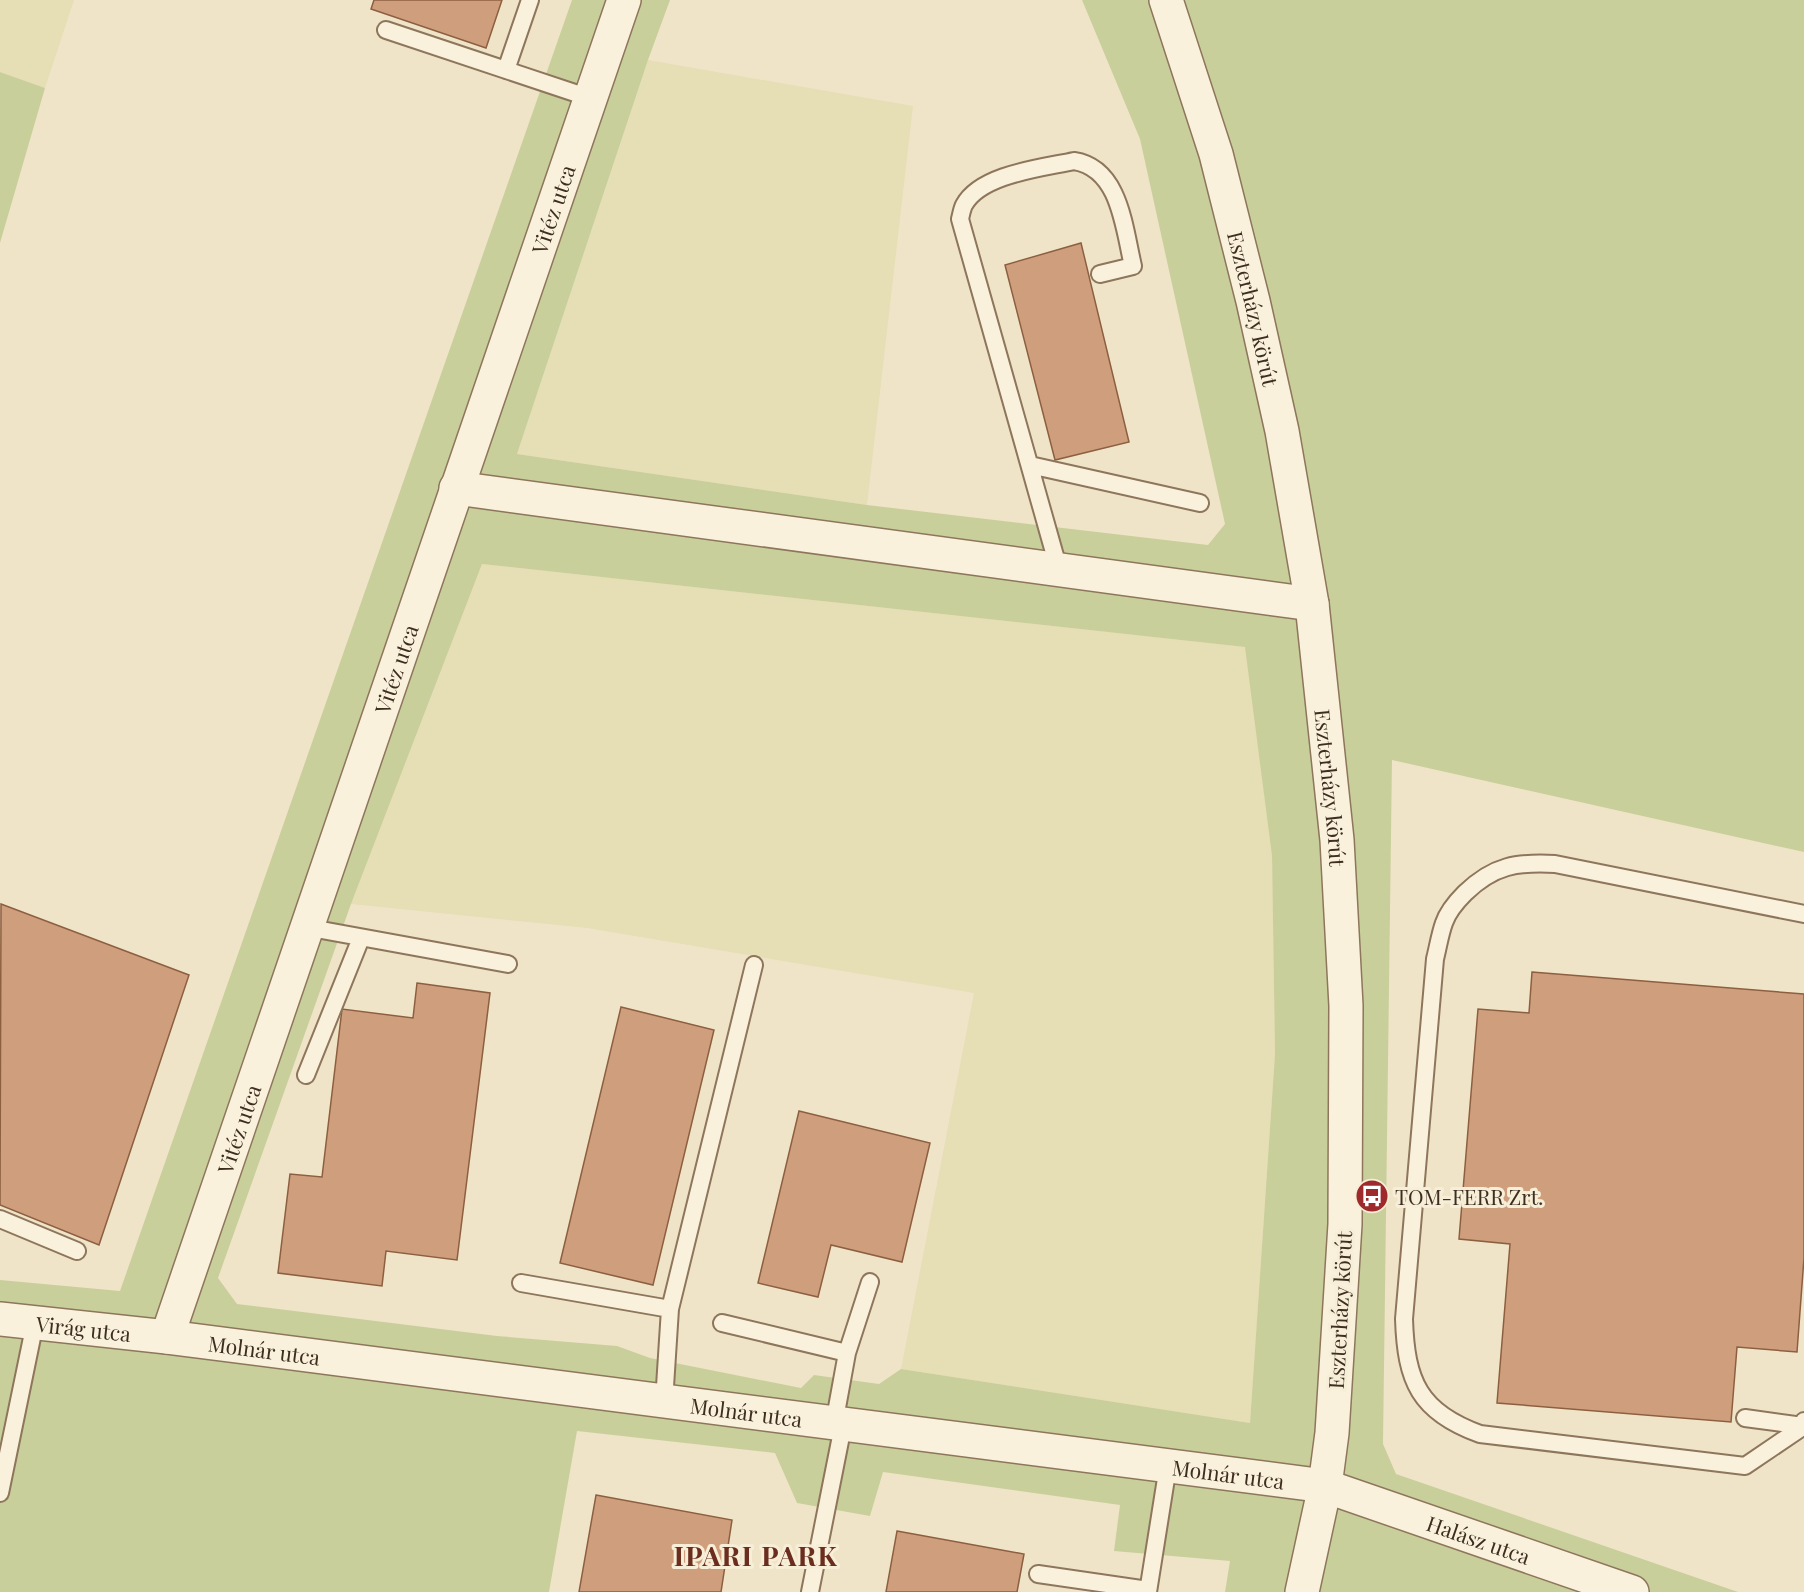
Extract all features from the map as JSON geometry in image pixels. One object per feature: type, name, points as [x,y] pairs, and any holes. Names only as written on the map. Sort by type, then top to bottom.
[{"type":"street","name":"Vitéz utca","points":[[167,1337],[305,927],[624,0]]},
{"type":"street","name":"Eszterházy körút","points":[[1166,0],[1216,154],[1253,301],[1282,431],[1312,604],[1337,840],[1346,1006],[1345,1224],[1332,1433],[1325,1486],[1302,1592]]},
{"type":"street","points":[[456,488],[1312,604]]},
{"type":"street","name":"Virág utca","points":[[0,1319],[167,1337]]},
{"type":"street","name":"Molnár utca","points":[[167,1337],[1325,1486]]},
{"type":"street","name":"Halász utca","points":[[1325,1486],[1632,1592]]},
{"type":"lane","points":[[506,70],[530,0]]},
{"type":"lane","points":[[386,30],[590,98]]},
{"type":"lane","points":[[1059,570],[960,219],[964,205],[976,192],[998,178],[1074,161],[1086,163],[1099,171],[1110,185],[1119,207],[1133,266],[1100,274]]},
{"type":"lane","points":[[1030,465],[1200,503]]},
{"type":"lane","points":[[1804,914],[1555,864],[1532,863],[1511,865],[1487,874],[1456,902],[1444,921],[1434,959],[1404,1319],[1405,1350],[1411,1375],[1423,1398],[1457,1425],[1480,1434],[1745,1466],[1804,1426]]},
{"type":"lane","points":[[305,927],[508,964]]},
{"type":"lane","points":[[306,1075],[361,938]]},
{"type":"lane","points":[[664,1402],[670,1309],[754,965]]},
{"type":"lane","points":[[0,1219],[77,1251]]},
{"type":"lane","points":[[810,1592],[839,1425],[847,1353],[870,1282]]},
{"type":"lane","points":[[521,1283],[670,1309]]},
{"type":"lane","points":[[0,1493],[35,1323]]},
{"type":"lane","points":[[722,1323],[847,1353]]},
{"type":"lane","points":[[1745,1418],[1804,1426]]},
{"type":"lane","points":[[1804,1421],[1804,1426]]},
{"type":"lane","points":[[1038,1574],[1148,1591],[1168,1466]]},
{"type":"shaded area","points":[[0,0],[74,0],[45,88],[0,72]]},
{"type":"shaded area","points":[[648,60],[913,106],[867,505],[517,454]]},
{"type":"shaded area","points":[[482,564],[1246,647],[1272,856],[1275,1054],[1250,1423],[901,1369],[974,993],[587,928],[351,904]]},
{"type":"green space","points":[[572,0],[670,0],[517,454],[867,505],[1208,545],[1225,524],[1140,139],[1082,0],[1804,0],[1804,852],[1392,760],[1383,1444],[1396,1474],[1738,1592],[1225,1592],[1230,1561],[1114,1551],[1120,1505],[883,1472],[870,1516],[797,1503],[775,1453],[577,1431],[549,1592],[0,1592],[0,1280],[120,1291]],"holes":[[[482,564],[1245,647],[1272,856],[1275,1054],[1250,1423],[901,1369],[879,1384],[814,1375],[801,1388],[650,1358],[617,1346],[497,1336],[237,1304],[218,1278],[351,904]]]},
{"type":"green space","points":[[0,72],[45,88],[0,243]]},
{"type":"building","points":[[374,0],[502,0],[486,48],[371,9]]},
{"type":"building","points":[[1081,243],[1129,442],[1055,460],[1005,265]]},
{"type":"building","points":[[1,904],[189,975],[99,1245],[0,1205]]},
{"type":"building","points":[[1532,972],[1804,994],[1804,1258],[1797,1352],[1737,1347],[1731,1422],[1497,1403],[1510,1244],[1459,1239],[1478,1009],[1529,1013]]},
{"type":"building","points":[[417,983],[490,993],[457,1260],[386,1251],[382,1286],[278,1273],[290,1174],[322,1177],[342,1009],[413,1018]]},
{"type":"building","points":[[621,1007],[714,1030],[653,1285],[560,1263]]},
{"type":"building","points":[[799,1111],[930,1143],[902,1262],[831,1245],[818,1297],[758,1283]]},
{"type":"building","points":[[596,1495],[732,1520],[721,1592],[579,1592]]},
{"type":"building","points":[[897,1531],[1024,1554],[1017,1592],[886,1592]]},
{"type":"place","name":"TOM-FERR Zrt.","points":[[1372,1196]]},
{"type":"district","name":"IPARI PARK","points":[[756,1555]]}]
